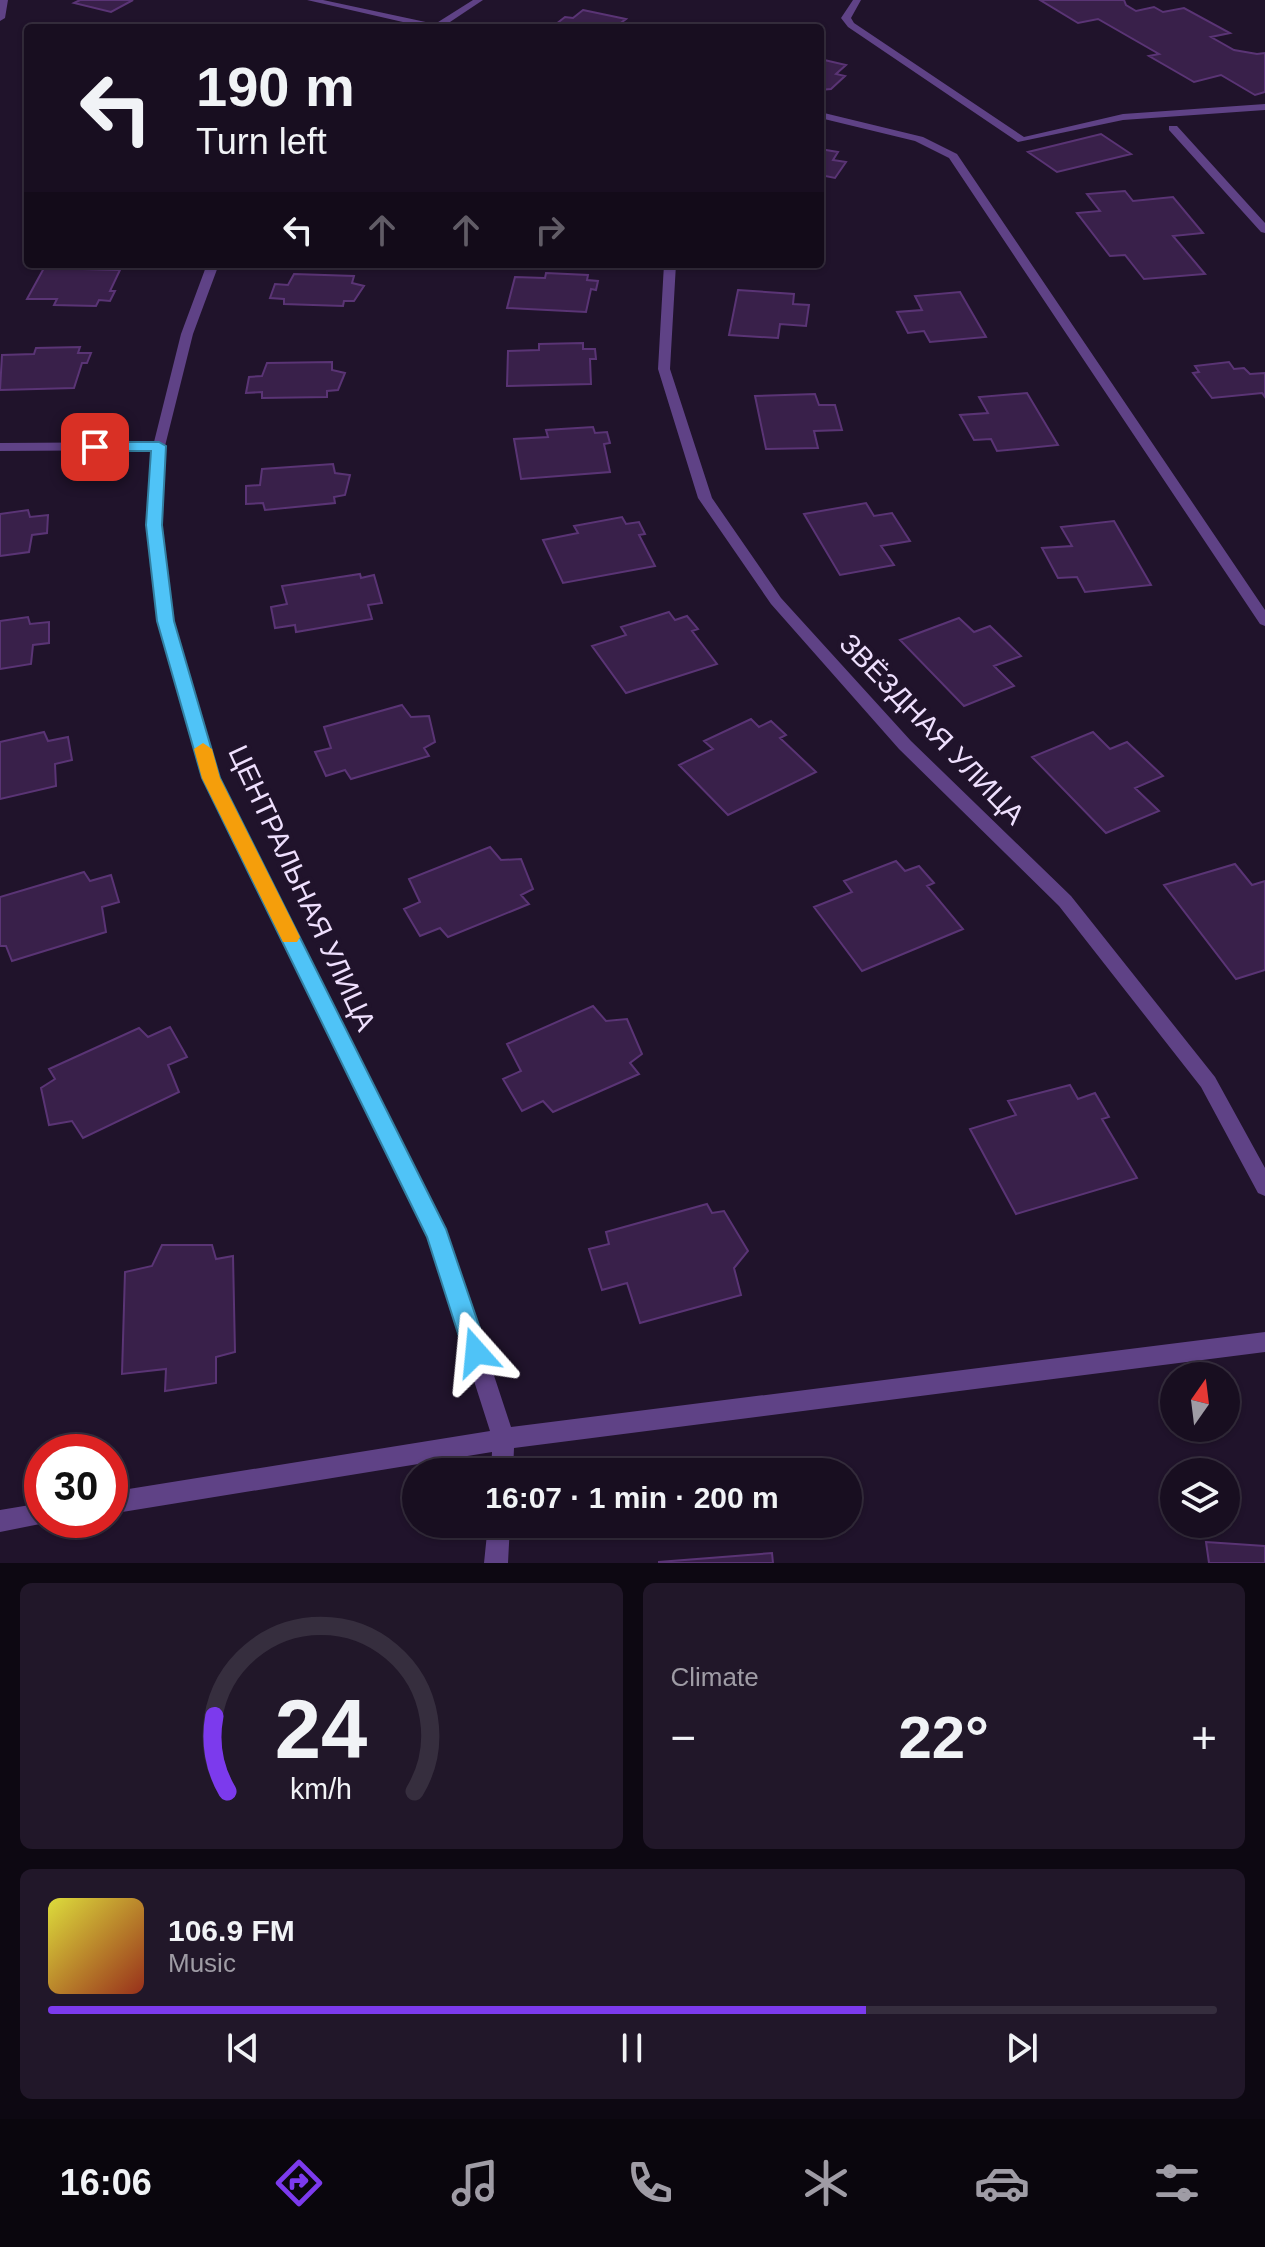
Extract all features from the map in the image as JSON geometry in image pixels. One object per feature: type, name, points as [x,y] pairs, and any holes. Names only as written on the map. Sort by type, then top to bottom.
[{"type":"street","points":[[0,18],[4,0]]},
{"type":"street","points":[[311,0],[419,24]]},
{"type":"street","points":[[443,24],[479,0]]},
{"type":"street","points":[[857,0],[846,18],[851,25],[1022,140],[1112,118],[1265,107]]},
{"type":"street","points":[[824,116],[919,139],[953,156],[1265,621]]},
{"type":"street","points":[[1173,128],[1265,230]]},
{"type":"street","name":"ЦЕНТРАЛЬНАЯ УЛИЦА","points":[[212,268],[187,334],[159,446],[154,525],[166,621],[211,778],[438,1236],[504,1439],[503,1458]]},
{"type":"street","name":"ЗВЁЗДНАЯ УЛИЦА","points":[[670,268],[664,369],[705,498],[776,601],[905,745],[1065,901],[1208,1082],[1265,1187]]},
{"type":"street","points":[[0,447],[159,446]]},
{"type":"street","points":[[128,1500],[504,1439],[1265,1342]]},
{"type":"street","points":[[0,1521],[24,1517]]},
{"type":"street","points":[[496,1563],[498,1538]]},
{"type":"building","points":[[80,0],[133,0],[111,12],[74,3]]},
{"type":"building","points":[[1040,0],[1124,0],[1136,11],[1154,7],[1163,12],[1184,8],[1230,33],[1211,37],[1234,50],[1265,53],[1265,92],[1255,95],[1221,75],[1194,82],[1149,56],[1159,54],[1098,19],[1078,23]]},
{"type":"building","points":[[583,10],[626,19],[619,24],[556,24],[565,17],[573,18]]},
{"type":"building","points":[[824,60],[846,65],[836,74],[845,76],[831,89],[824,90]]},
{"type":"building","points":[[1101,134],[1131,154],[1057,172],[1028,152]]},
{"type":"building","points":[[824,150],[838,152],[833,160],[846,162],[835,178],[824,176]]},
{"type":"building","points":[[1125,191],[1133,201],[1173,197],[1203,233],[1173,236],[1205,274],[1144,279],[1125,255],[1110,256],[1077,213],[1100,211],[1087,194]]},
{"type":"building","points":[[44,268],[120,270],[110,291],[115,291],[110,301],[99,300],[96,306],[54,305],[57,299],[27,299]]},
{"type":"building","points":[[546,273],[588,275],[587,280],[598,281],[596,290],[591,289],[586,312],[507,308],[515,277],[545,278]]},
{"type":"building","points":[[294,274],[354,276],[352,283],[364,286],[354,301],[344,301],[343,306],[284,304],[284,299],[270,298],[275,284],[288,285]]},
{"type":"building","points":[[738,290],[794,294],[793,304],[809,305],[806,326],[780,324],[778,338],[729,335]]},
{"type":"building","points":[[960,292],[986,337],[930,342],[924,331],[908,333],[897,312],[922,310],[915,296]]},
{"type":"building","points":[[583,343],[583,349],[595,349],[596,359],[590,359],[591,384],[507,386],[508,351],[539,350],[539,344]]},
{"type":"building","points":[[80,347],[78,353],[91,353],[87,363],[82,363],[74,388],[0,390],[2,355],[34,354],[36,348]]},
{"type":"building","points":[[332,362],[332,370],[345,373],[338,390],[327,391],[327,397],[262,398],[262,392],[246,393],[249,377],[262,376],[267,363]]},
{"type":"building","points":[[1229,362],[1234,369],[1244,368],[1250,374],[1265,373],[1265,397],[1262,393],[1212,398],[1193,373],[1199,372],[1195,366]]},
{"type":"building","points":[[1027,393],[1058,445],[997,451],[991,439],[974,440],[960,415],[988,413],[979,397]]},
{"type":"building","points":[[815,394],[819,405],[835,405],[842,430],[814,431],[818,448],[766,449],[755,396]]},
{"type":"building","points":[[593,427],[595,433],[607,432],[610,443],[604,444],[610,472],[521,479],[514,439],[548,437],[546,430]]},
{"type":"building","points":[[333,464],[335,473],[350,475],[345,495],[334,497],[335,503],[265,510],[263,503],[246,504],[246,486],[260,485],[262,469]]},
{"type":"building","points":[[866,503],[874,516],[892,513],[910,541],[881,546],[894,565],[840,575],[804,514]]},
{"type":"building","points":[[28,510],[30,517],[48,515],[47,533],[32,535],[29,552],[0,556],[0,514]]},
{"type":"building","points":[[622,517],[626,524],[639,522],[645,534],[639,535],[655,566],[563,583],[543,540],[578,533],[574,526]]},
{"type":"building","points":[[1114,521],[1151,585],[1085,592],[1077,577],[1058,578],[1042,548],[1072,546],[1061,527]]},
{"type":"building","points":[[360,574],[361,578],[374,575],[382,603],[368,605],[372,619],[296,632],[295,625],[275,628],[271,607],[287,604],[282,586]]},
{"type":"building","points":[[669,612],[675,620],[687,616],[698,629],[692,631],[717,664],[626,693],[592,646],[626,635],[621,627]]},
{"type":"building","points":[[28,617],[30,624],[49,622],[49,643],[33,645],[31,664],[0,669],[0,621]]},
{"type":"building","points":[[959,618],[974,632],[990,626],[1021,656],[994,666],[1014,686],[964,706],[900,640]]},
{"type":"building","points":[[402,705],[411,717],[429,716],[435,742],[424,748],[429,756],[351,779],[345,770],[326,776],[315,752],[331,748],[324,727]]},
{"type":"building","points":[[751,719],[759,727],[771,721],[786,735],[780,738],[816,772],[728,815],[679,765],[713,749],[704,741]]},
{"type":"building","points":[[44,732],[48,741],[68,737],[72,760],[55,764],[56,786],[0,799],[0,742]]},
{"type":"building","points":[[1093,732],[1110,749],[1127,742],[1163,776],[1135,788],[1159,811],[1106,833],[1032,757]]},
{"type":"building","points":[[490,847],[501,860],[521,859],[533,889],[521,895],[529,904],[448,937],[440,928],[420,936],[404,909],[420,902],[409,879]]},
{"type":"building","points":[[896,861],[905,871],[919,866],[934,883],[927,886],[963,929],[862,971],[814,907],[852,892],[844,881]]},
{"type":"building","points":[[1235,864],[1252,885],[1265,881],[1265,970],[1236,979],[1164,885]]},
{"type":"building","points":[[84,872],[90,881],[111,875],[119,902],[102,907],[106,932],[12,961],[6,946],[0,946],[0,897]]},
{"type":"building","points":[[593,1006],[606,1021],[627,1019],[642,1054],[630,1063],[639,1074],[553,1112],[543,1101],[522,1111],[503,1079],[521,1071],[507,1044]]},
{"type":"building","points":[[170,1027],[187,1057],[168,1065],[179,1092],[83,1138],[72,1121],[49,1125],[41,1088],[55,1079],[49,1069],[139,1028],[148,1037]]},
{"type":"building","points":[[1070,1085],[1078,1099],[1095,1093],[1109,1117],[1102,1119],[1137,1178],[1016,1214],[970,1129],[1016,1115],[1008,1101]]},
{"type":"building","points":[[707,1204],[712,1213],[724,1211],[748,1251],[734,1268],[741,1295],[640,1323],[627,1283],[602,1290],[589,1249],[609,1244],[606,1232]]},
{"type":"building","points":[[162,1245],[212,1245],[216,1259],[233,1256],[235,1352],[216,1357],[216,1383],[165,1391],[166,1369],[122,1374],[125,1272],[152,1266]]},
{"type":"building","points":[[1206,1542],[1265,1546],[1265,1563],[1209,1563]]},
{"type":"building","points":[[772,1553],[773,1563],[659,1563],[659,1562]]},
{"type":"slow traffic","points":[[203,749],[211,778],[290,937]]},
{"type":"route","points":[[95,447],[159,446],[154,525],[166,621],[211,778],[438,1236],[476,1352]]}]
